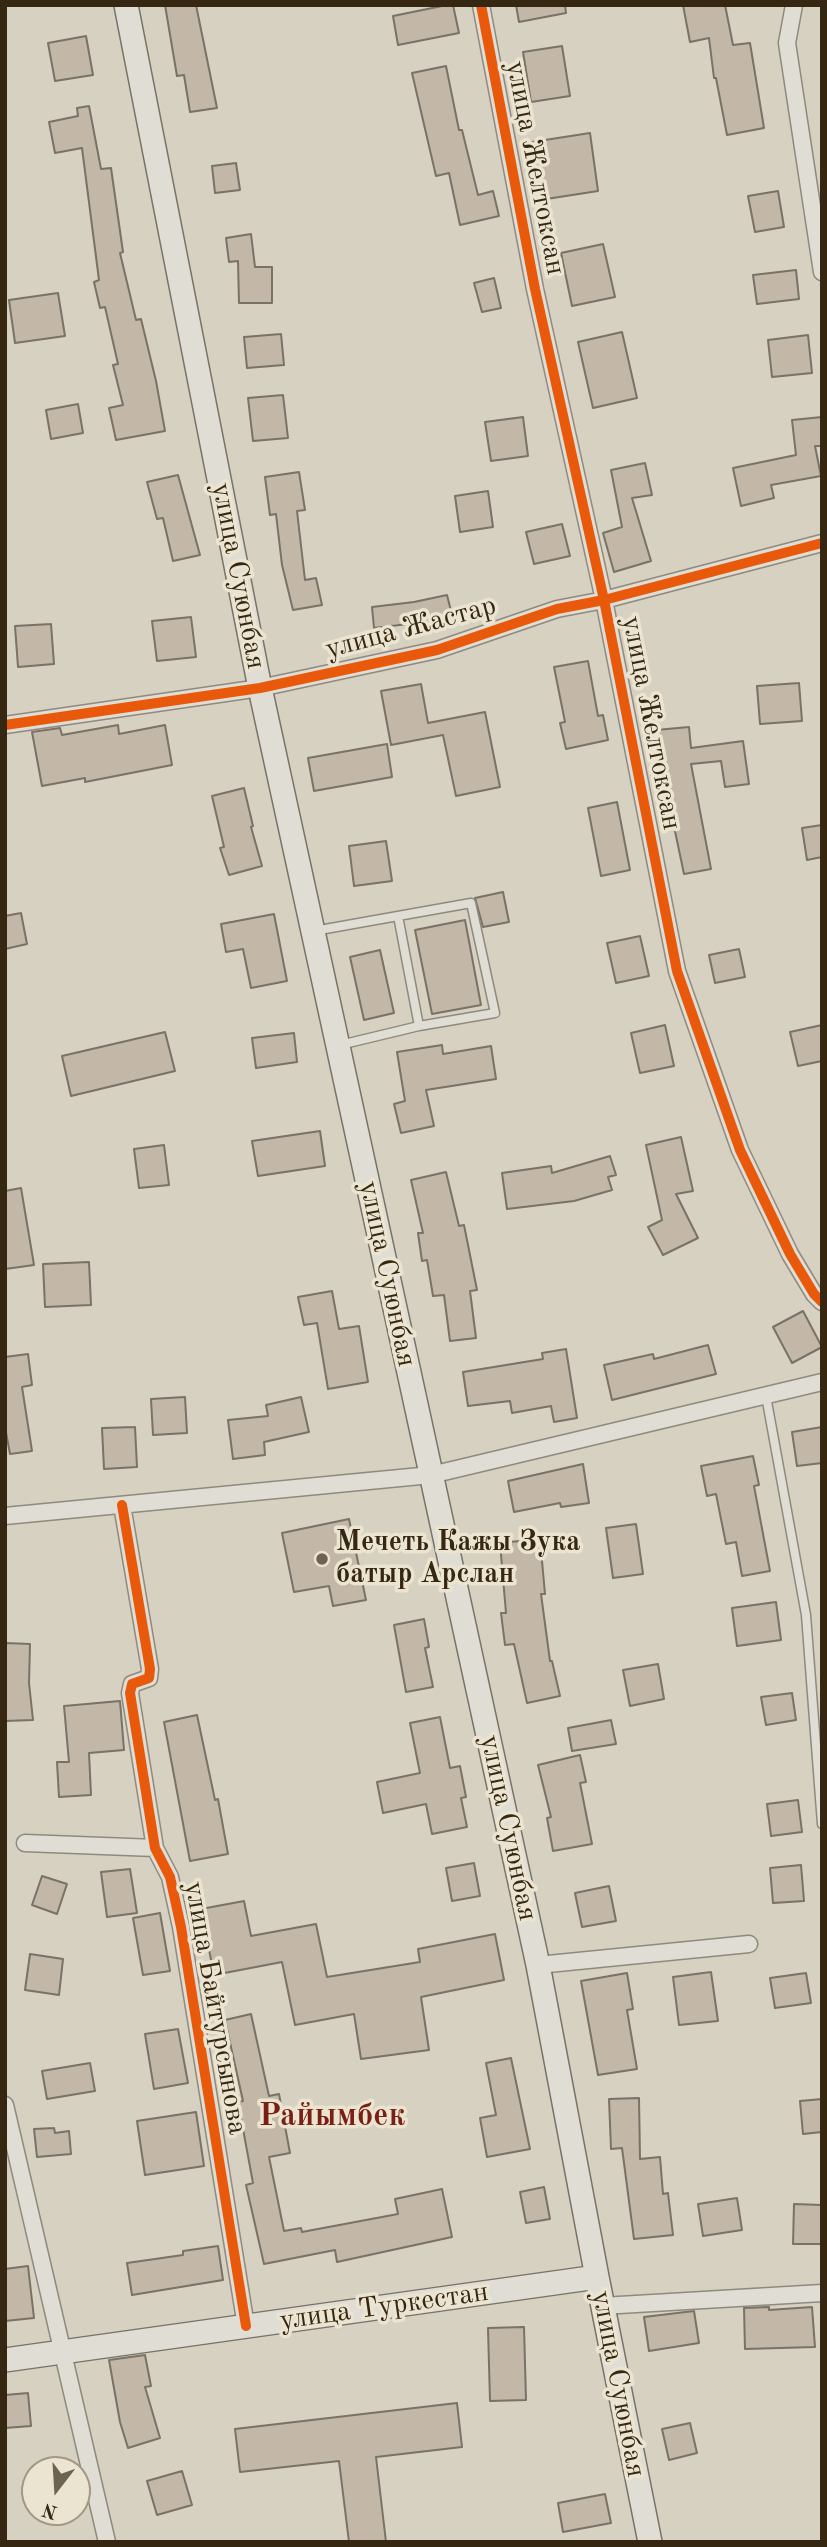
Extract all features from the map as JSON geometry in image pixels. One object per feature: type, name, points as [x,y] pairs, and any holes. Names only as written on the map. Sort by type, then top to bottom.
[{"type":"main road","name":"улица Суюнбая","points":[[126,5],[260,688],[538,1965],[650,2542]]},
{"type":"main road","name":"улица Туркестан","points":[[5,2360],[597,2277]]},
{"type":"street","name":"улица Желтоксан","points":[[481,5],[535,289],[604,600],[677,971],[740,1150],[790,1254],[814,1294],[822,1302]]},
{"type":"street","points":[[794,5],[787,43],[822,272]]},
{"type":"street","name":"улица Жастар","points":[[5,725],[260,688],[437,650],[557,609],[604,600],[822,543]]},
{"type":"street","points":[[5,1516],[431,1475],[822,1382]]},
{"type":"street","name":"улица Байтурсынова","points":[[122,1505],[150,1669],[149,1678],[132,1684],[130,1693],[155,1848],[170,1877],[181,1927],[246,2326]]},
{"type":"street","points":[[25,1843],[155,1848]]},
{"type":"street","points":[[538,1965],[749,1944]]},
{"type":"street","points":[[5,2105],[107,2542]]},
{"type":"street","points":[[603,2306],[822,2293]]},
{"type":"lane","points":[[312,931],[471,903],[495,1013],[419,1026],[337,1045]]},
{"type":"lane","points":[[398,916],[419,1026]]},
{"type":"lane","points":[[766,1396],[806,1615],[822,1824]]},
{"type":"building","points":[[165,5],[196,5],[217,108],[190,112],[184,75],[177,76]]},
{"type":"building","points":[[453,5],[459,33],[398,45],[393,16]]},
{"type":"building","points":[[516,5],[565,5],[566,13],[519,22]]},
{"type":"building","points":[[683,5],[725,5],[733,45],[750,43],[764,128],[727,135],[714,78],[709,38],[690,42]]},
{"type":"building","points":[[86,36],[93,75],[55,81],[48,43]]},
{"type":"building","points":[[562,46],[570,96],[531,102],[523,52]]},
{"type":"building","points":[[446,66],[459,130],[462,130],[478,195],[493,191],[499,216],[460,225],[449,173],[436,176],[412,73]]},
{"type":"building","points":[[89,106],[101,169],[111,168],[123,252],[120,253],[136,320],[141,319],[165,431],[116,440],[109,408],[123,405],[113,365],[118,364],[105,307],[100,308],[94,282],[99,280],[82,148],[55,153],[49,122],[78,116],[77,108]]},
{"type":"building","points":[[590,133],[598,191],[540,200],[532,142]]},
{"type":"building","points":[[236,163],[240,190],[215,193],[212,166]]},
{"type":"building","points":[[778,191],[784,227],[755,232],[748,196]]},
{"type":"building","points":[[251,234],[255,267],[272,267],[272,303],[239,303],[238,261],[229,262],[226,238]]},
{"type":"building","points":[[603,244],[615,297],[572,306],[561,253]]},
{"type":"building","points":[[796,270],[799,299],[757,304],[753,275]]},
{"type":"building","points":[[494,278],[501,308],[482,312],[474,283]]},
{"type":"building","points":[[58,293],[65,336],[15,343],[9,300]]},
{"type":"building","points":[[622,332],[637,398],[593,408],[578,342]]},
{"type":"building","points":[[281,334],[284,365],[247,368],[244,337]]},
{"type":"building","points":[[808,335],[812,373],[772,377],[768,340]]},
{"type":"building","points":[[283,395],[288,438],[253,441],[248,398]]},
{"type":"building","points":[[78,404],[83,433],[51,439],[46,410]]},
{"type":"building","points":[[523,417],[528,456],[491,461],[485,422]]},
{"type":"building","points":[[822,417],[822,446],[815,446],[821,476],[771,485],[774,498],[741,506],[733,468],[796,455],[792,420]]},
{"type":"building","points":[[645,463],[652,495],[632,498],[651,561],[614,572],[603,533],[622,527],[611,470]]},
{"type":"building","points":[[299,472],[305,510],[297,511],[305,580],[316,578],[322,605],[293,610],[282,565],[276,514],[270,515],[265,477]]},
{"type":"building","points":[[178,475],[200,555],[173,561],[163,518],[157,519],[147,482]]},
{"type":"building","points":[[488,491],[493,527],[460,532],[455,496]]},
{"type":"building","points":[[562,524],[570,556],[534,564],[526,532]]},
{"type":"building","points":[[447,595],[453,619],[417,627],[417,623],[374,628],[372,607]]},
{"type":"building","points":[[191,617],[196,657],[157,661],[152,621]]},
{"type":"building","points":[[51,624],[54,664],[18,667],[15,626]]},
{"type":"building","points":[[588,661],[598,716],[603,715],[608,740],[566,749],[560,723],[565,722],[554,667]]},
{"type":"building","points":[[799,683],[802,721],[760,724],[757,686]]},
{"type":"building","points":[[421,684],[428,723],[485,712],[500,787],[456,796],[443,735],[391,745],[381,691]]},
{"type":"building","points":[[118,725],[119,734],[165,725],[172,765],[85,782],[85,778],[42,786],[32,732],[60,728],[62,735]]},
{"type":"building","points":[[689,727],[691,748],[743,741],[749,784],[725,787],[721,761],[691,764],[711,869],[684,874],[671,812],[667,813],[656,730]]},
{"type":"building","points":[[387,744],[392,777],[314,791],[308,758]]},
{"type":"building","points":[[244,788],[262,866],[229,875],[220,848],[224,847],[212,796]]},
{"type":"building","points":[[617,802],[630,870],[601,876],[588,808]]},
{"type":"building","points":[[822,825],[822,857],[807,860],[802,828]]},
{"type":"building","points":[[386,841],[392,881],[354,886],[349,846]]},
{"type":"building","points":[[503,892],[509,922],[483,927],[475,898]]},
{"type":"building","points":[[21,913],[27,944],[5,949],[5,916]]},
{"type":"building","points":[[274,914],[287,981],[251,988],[243,949],[226,952],[221,924]]},
{"type":"building","points":[[465,920],[481,1005],[432,1014],[415,930]]},
{"type":"building","points":[[640,936],[649,976],[616,983],[607,943]]},
{"type":"building","points":[[739,949],[745,977],[715,983],[709,955]]},
{"type":"building","points":[[380,950],[394,1013],[364,1020],[350,957]]},
{"type":"building","points":[[665,1025],[674,1066],[640,1073],[631,1033]]},
{"type":"building","points":[[822,1025],[822,1061],[798,1066],[790,1032]]},
{"type":"building","points":[[165,1032],[175,1071],[71,1096],[62,1056]]},
{"type":"building","points":[[294,1033],[297,1062],[256,1068],[252,1038]]},
{"type":"building","points":[[442,1045],[443,1054],[491,1046],[496,1079],[426,1090],[434,1126],[401,1133],[394,1104],[405,1101],[397,1052]]},
{"type":"building","points":[[320,1131],[325,1166],[258,1176],[252,1141]]},
{"type":"building","points":[[681,1137],[693,1191],[676,1194],[698,1238],[663,1255],[648,1227],[662,1220],[646,1145]]},
{"type":"building","points":[[164,1145],[169,1185],[139,1188],[134,1149]]},
{"type":"building","points":[[610,1156],[616,1175],[608,1177],[612,1190],[574,1201],[507,1209],[502,1173],[551,1166],[552,1173]]},
{"type":"building","points":[[446,1172],[459,1226],[464,1225],[477,1290],[470,1291],[476,1338],[450,1341],[444,1295],[433,1296],[427,1260],[422,1261],[418,1233],[423,1233],[411,1180]]},
{"type":"building","points":[[21,1188],[34,1265],[5,1269],[5,1191]]},
{"type":"building","points":[[89,1262],[91,1305],[45,1307],[43,1264]]},
{"type":"building","points":[[332,1291],[339,1329],[359,1326],[368,1382],[328,1389],[317,1323],[304,1325],[298,1297]]},
{"type":"building","points":[[803,1311],[822,1347],[792,1363],[773,1327]]},
{"type":"building","points":[[708,1345],[716,1374],[612,1400],[604,1365],[653,1354],[654,1359]]},
{"type":"building","points":[[566,1349],[577,1418],[554,1422],[551,1406],[512,1413],[510,1401],[468,1406],[463,1372],[543,1359],[542,1353]]},
{"type":"building","points":[[28,1354],[32,1385],[22,1387],[32,1451],[10,1454],[5,1427],[5,1357]]},
{"type":"building","points":[[185,1397],[187,1433],[153,1435],[151,1399]]},
{"type":"building","points":[[301,1397],[309,1432],[264,1442],[265,1455],[233,1459],[228,1420],[268,1416],[266,1405]]},
{"type":"building","points":[[135,1427],[137,1467],[104,1469],[102,1428]]},
{"type":"building","points":[[822,1427],[822,1463],[797,1466],[792,1432]]},
{"type":"building","points":[[753,1456],[759,1485],[754,1486],[770,1571],[742,1576],[736,1542],[726,1544],[716,1494],[707,1496],[701,1466]]},
{"type":"building","points":[[583,1464],[589,1503],[561,1507],[560,1503],[514,1512],[508,1481]]},
{"type":"building","name":"Мечеть Кажы Зука батыр Арслан","points":[[349,1519],[366,1600],[333,1606],[329,1586],[294,1592],[282,1533]]},
{"type":"building","points":[[636,1524],[643,1574],[613,1578],[606,1528]]},
{"type":"building","points":[[540,1539],[545,1594],[541,1594],[550,1661],[560,1696],[527,1703],[514,1644],[505,1645],[501,1613],[506,1613],[500,1543]]},
{"type":"building","points":[[776,1602],[781,1640],[737,1646],[732,1608]]},
{"type":"building","points":[[424,1619],[429,1647],[425,1648],[433,1687],[406,1692],[394,1625]]},
{"type":"building","points":[[5,1643],[30,1644],[29,1683],[33,1720],[5,1721]]},
{"type":"building","points":[[658,1664],[664,1699],[630,1706],[623,1670]]},
{"type":"building","points":[[792,1693],[796,1720],[766,1725],[761,1697]]},
{"type":"building","points":[[120,1701],[124,1750],[89,1753],[91,1795],[59,1797],[57,1762],[69,1762],[64,1706]]},
{"type":"building","points":[[197,1715],[215,1800],[218,1799],[228,1854],[190,1861],[164,1722]]},
{"type":"building","points":[[440,1717],[450,1768],[460,1766],[466,1797],[461,1798],[467,1827],[432,1834],[426,1804],[383,1813],[377,1782],[420,1773],[410,1723]]},
{"type":"building","points":[[611,1720],[616,1744],[572,1751],[568,1728]]},
{"type":"building","points":[[580,1755],[586,1782],[580,1783],[592,1844],[553,1851],[547,1818],[551,1817],[538,1765]]},
{"type":"building","points":[[798,1800],[802,1832],[771,1836],[767,1804]]},
{"type":"building","points":[[474,1863],[480,1896],[452,1901],[446,1868]]},
{"type":"building","points":[[801,1865],[804,1901],[773,1903],[770,1868]]},
{"type":"building","points":[[130,1869],[137,1913],[107,1917],[101,1872]]},
{"type":"building","points":[[42,1876],[67,1884],[57,1914],[32,1905]]},
{"type":"building","points":[[609,1886],[616,1921],[582,1927],[575,1893]]},
{"type":"building","points":[[244,1901],[251,1936],[316,1924],[327,1977],[420,1962],[418,1949],[495,1934],[504,1980],[421,1997],[429,2050],[361,2059],[354,2014],[295,2025],[282,1962],[214,1975],[201,1909]]},
{"type":"building","points":[[160,1913],[170,1971],[143,1975],[133,1918]]},
{"type":"building","points":[[30,1954],[63,1959],[59,1995],[25,1990]]},
{"type":"building","points":[[711,1972],[718,2021],[679,2025],[673,1977]]},
{"type":"building","points":[[627,1973],[633,2009],[627,2010],[637,2069],[598,2075],[581,1981]]},
{"type":"building","points":[[806,1973],[811,2003],[775,2008],[770,1978]]},
{"type":"building","points":[[251,2014],[269,2096],[279,2094],[290,2153],[269,2157],[284,2231],[301,2228],[302,2232],[398,2214],[395,2199],[442,2189],[452,2237],[337,2262],[335,2250],[264,2264],[246,2185],[253,2183],[238,2102],[243,2101],[225,2020]]},
{"type":"building","points":[[178,2029],[188,2083],[154,2089],[145,2034]]},
{"type":"building","points":[[511,2058],[530,2149],[487,2157],[480,2118],[496,2115],[486,2063]]},
{"type":"building","points":[[90,2063],[95,2091],[47,2099],[42,2071]]},
{"type":"building","points":[[639,2098],[640,2159],[660,2157],[663,2194],[668,2193],[673,2235],[634,2239],[622,2148],[611,2149],[609,2099]]},
{"type":"building","points":[[822,2099],[822,2132],[803,2134],[800,2101]]},
{"type":"building","points":[[196,2112],[204,2166],[145,2175],[137,2121]]},
{"type":"building","points":[[54,2128],[55,2133],[69,2131],[71,2154],[37,2157],[34,2129]]},
{"type":"building","points":[[544,2187],[550,2219],[526,2223],[520,2192]]},
{"type":"building","points":[[737,2198],[742,2230],[703,2236],[698,2204]]},
{"type":"building","points":[[794,2204],[822,2205],[822,2244],[793,2244]]},
{"type":"building","points":[[218,2246],[223,2280],[132,2295],[127,2263],[183,2255],[183,2251]]},
{"type":"building","points":[[28,2266],[34,2318],[5,2321],[5,2269]]},
{"type":"building","points":[[769,2307],[769,2310],[812,2307],[815,2347],[745,2349],[744,2308]]},
{"type":"building","points":[[694,2311],[699,2343],[649,2351],[644,2317]]},
{"type":"building","points":[[524,2327],[526,2400],[490,2401],[488,2328]]},
{"type":"building","points":[[145,2355],[151,2386],[145,2387],[160,2438],[128,2448],[120,2422],[109,2360]]},
{"type":"building","points":[[28,2393],[31,2426],[5,2428],[5,2395]]},
{"type":"building","points":[[457,2403],[462,2447],[376,2457],[386,2542],[349,2542],[339,2461],[240,2472],[235,2429]]},
{"type":"building","points":[[690,2423],[697,2453],[669,2460],[662,2429]]},
{"type":"building","points":[[182,2471],[192,2505],[157,2515],[147,2481]]},
{"type":"building","points":[[605,2494],[611,2523],[563,2532],[558,2503]]},
{"type":"cycle path","points":[[481,5],[535,289],[604,600],[677,971],[740,1150],[790,1254],[814,1294],[822,1302]]},
{"type":"cycle path","points":[[5,725],[260,688],[437,650],[557,609],[604,600],[822,543]]},
{"type":"cycle path","points":[[122,1505],[150,1669],[149,1678],[132,1684],[130,1693],[155,1848],[170,1877],[181,1927],[246,2326]]},
{"type":"place","name":"Мечеть Кажы Зука батыр Арслан","points":[[322,1559]]},
{"type":"district","name":"Райымбек","points":[[332,2117]]}]
